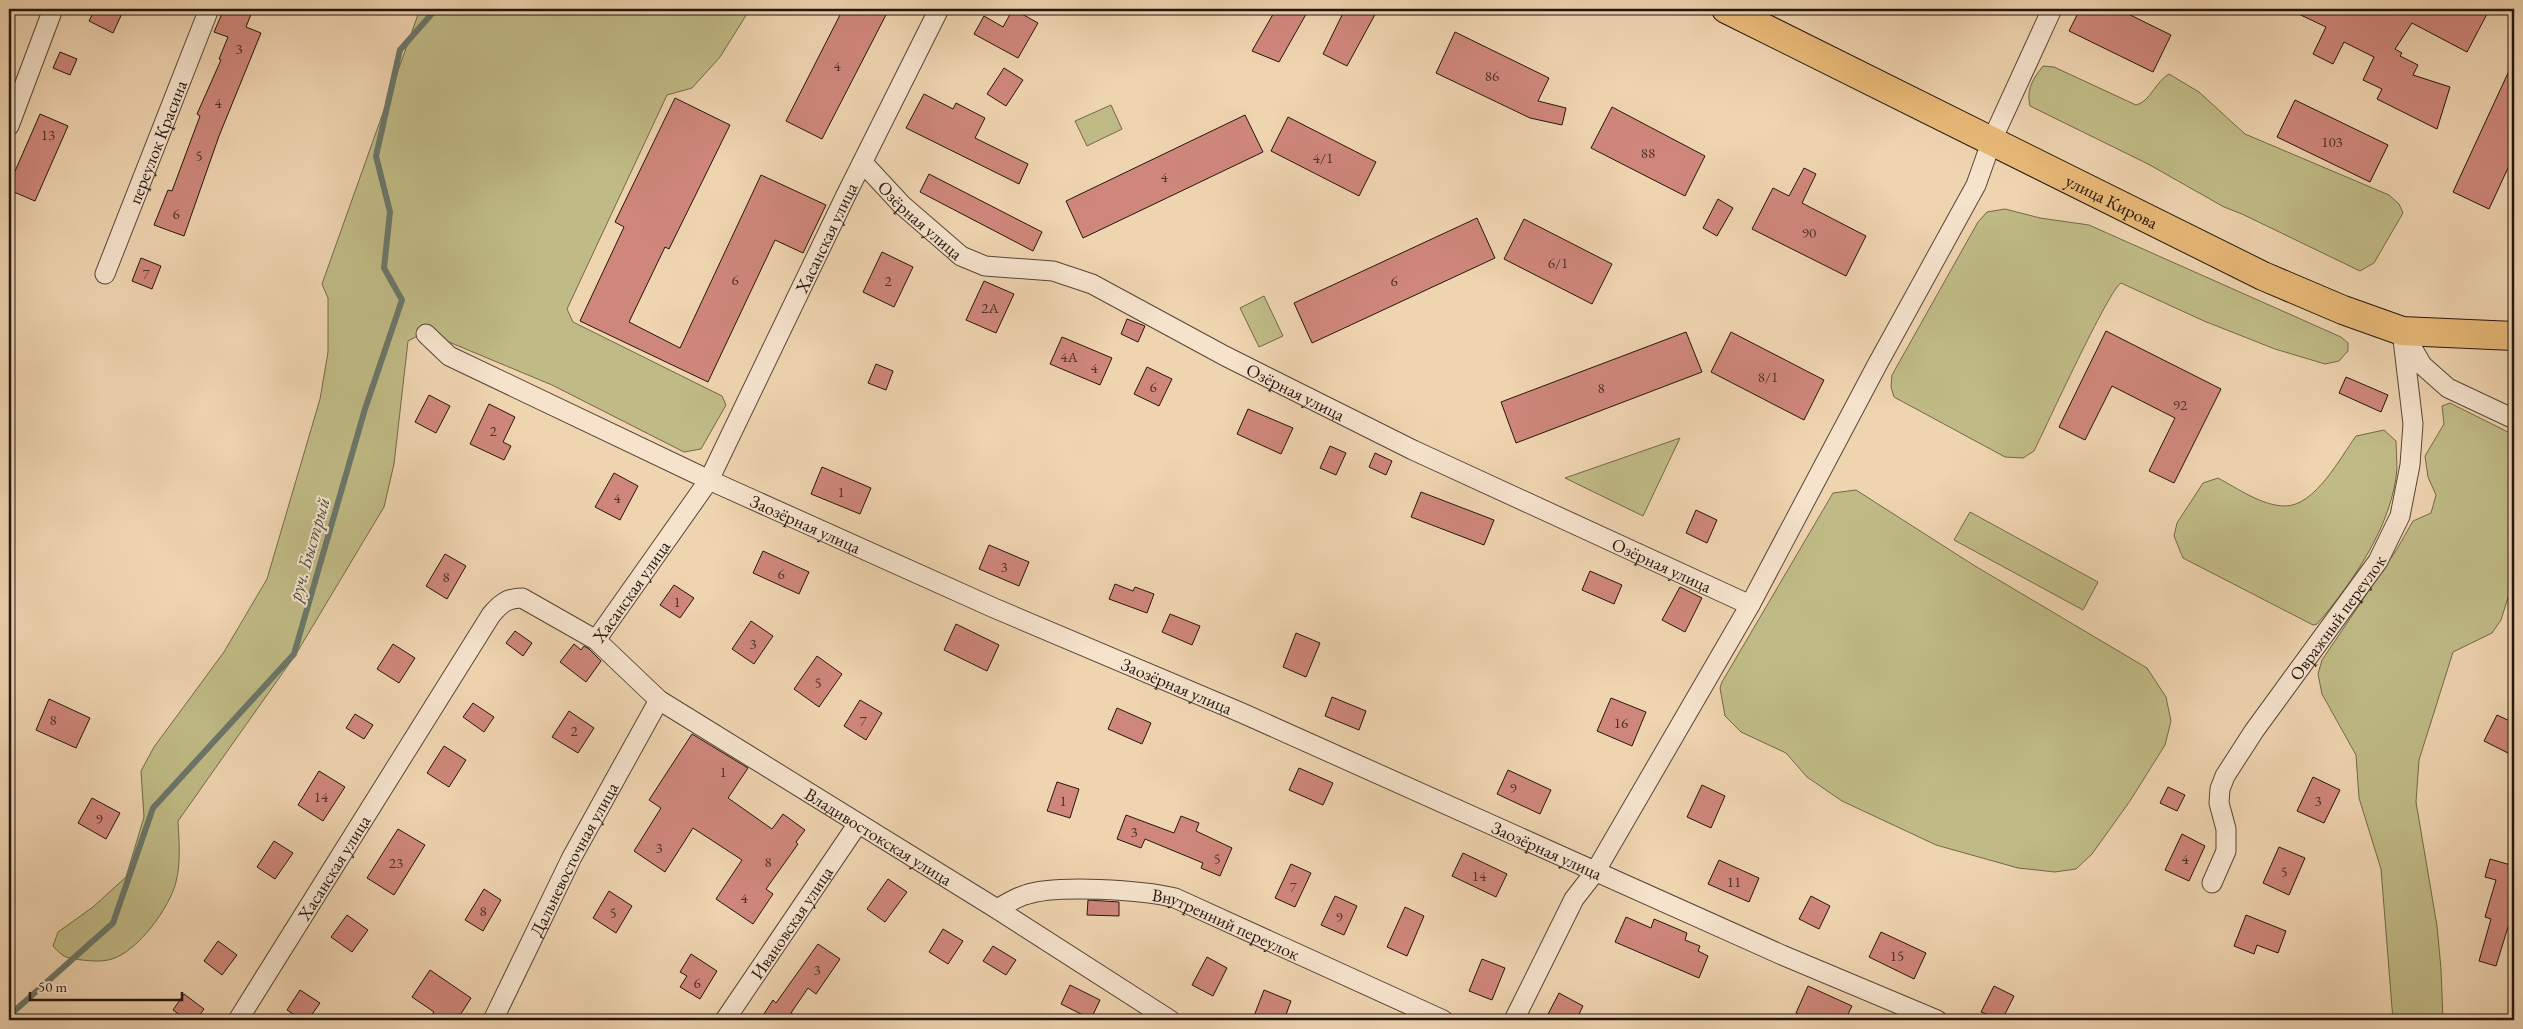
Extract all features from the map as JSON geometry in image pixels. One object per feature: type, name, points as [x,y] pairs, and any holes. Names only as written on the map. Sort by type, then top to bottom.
[{"type":"main road","name":"улица Кирова","points":[[1726,9],[2263,276],[2343,310],[2402,331],[2514,336]]},
{"type":"street","points":[[9,126],[53,9]]},
{"type":"street","name":"переулок Красина","points":[[105,274],[209,9]]},
{"type":"street","name":"Хасанская улица","points":[[238,1020],[432,707],[491,615],[501,603],[513,598],[522,598],[596,640],[709,480],[939,9]]},
{"type":"street","points":[[1514,1020],[1574,899],[1595,872],[1750,605],[1876,366],[1976,185],[1992,140],[2052,9]]},
{"type":"street","name":"Озёрная улица","points":[[863,163],[902,206],[961,256],[986,266],[1053,271],[1092,284],[1225,356],[1413,450],[1750,605]]},
{"type":"street","points":[[2402,331],[2422,365],[2448,388],[2514,419]]},
{"type":"street","name":"Овражный переулок","points":[[2212,883],[2226,851],[2226,829],[2219,803],[2220,789],[2225,776],[2254,731],[2378,561],[2400,516],[2410,465],[2413,424],[2402,331]]},
{"type":"street","name":"Заозёрная улица","points":[[426,334],[449,356],[709,480],[994,608],[1242,712],[1906,1015],[1937,1020]]},
{"type":"street","name":"Владивостокская улица","points":[[596,640],[659,700],[997,909],[1170,1020]]},
{"type":"street","name":"Дальневосточная улица","points":[[493,1020],[572,857],[659,700]]},
{"type":"street","name":"Ивановская улица","points":[[725,1020],[857,824]]},
{"type":"street","name":"Внутренний переулок","points":[[997,909],[1026,895],[1058,889],[1156,894],[1175,898],[1443,1020]]},
{"type":"shaded area","points":[[420,9],[750,9],[720,57],[692,88],[667,95],[567,309],[573,322],[722,396],[726,405],[701,449],[684,452],[552,385],[425,332],[408,341],[394,464],[384,507],[296,654],[178,821],[179,867],[173,892],[167,903],[152,927],[122,954],[112,959],[101,961],[66,957],[53,946],[58,932],[93,907],[126,877],[144,817],[141,771],[154,747],[224,652],[267,579],[320,399],[328,352],[328,298],[322,284]]},
{"type":"shaded area","points":[[2043,66],[2054,67],[2136,105],[2145,100],[2160,81],[2169,74],[2199,92],[2245,134],[2389,195],[2399,204],[2403,213],[2374,263],[2360,271],[2224,207],[2148,164],[2030,106],[2029,94],[2031,85]]},
{"type":"shaded area","points":[[1111,105],[1122,129],[1087,146],[1075,121]]},
{"type":"shaded area","points":[[2005,209],[2040,218],[2089,225],[2341,337],[2348,343],[2348,351],[2339,361],[2325,364],[2275,349],[2204,321],[2121,283],[2114,291],[2091,333],[2034,451],[2023,458],[2005,457],[1894,397],[1891,387],[1892,375],[1978,222],[1987,212]]},
{"type":"shaded area","points":[[1264,296],[1283,336],[1259,347],[1240,308]]},
{"type":"shaded area","points":[[2450,403],[2514,435],[2514,578],[2501,620],[2492,633],[2453,652],[2419,760],[2416,802],[2437,926],[2443,1020],[2393,1020],[2381,869],[2359,798],[2356,755],[2322,694],[2318,674],[2322,660],[2397,549],[2413,521],[2431,513],[2436,495],[2428,477],[2425,456],[2444,424],[2442,406]]},
{"type":"shaded area","points":[[2384,430],[2396,441],[2397,468],[2388,510],[2369,551],[2357,571],[2331,608],[2317,624],[2313,625],[2183,558],[2174,536],[2177,523],[2203,483],[2218,478],[2250,496],[2268,503],[2285,506],[2296,504],[2316,490],[2326,479],[2356,436]]},
{"type":"shaded area","points":[[1680,438],[1643,516],[1565,478]]},
{"type":"shaded area","points":[[1856,490],[1975,566],[2147,668],[2166,697],[2171,721],[2165,745],[2130,801],[2092,854],[2076,869],[2055,872],[2018,868],[1936,845],[1842,801],[1807,777],[1786,753],[1741,732],[1725,716],[1720,688],[1722,682],[1833,493]]},
{"type":"shaded area","points":[[1970,512],[2098,582],[2083,610],[1954,540]]},
{"type":"building","points":[[95,9],[124,9],[113,33],[89,21]]},
{"type":"building","points":[[224,9],[253,9],[246,27],[261,33],[219,136],[184,236],[154,225],[168,190],[172,191],[200,116],[197,114],[221,60],[219,59],[228,37],[214,32]]},
{"type":"building","points":[[843,9],[889,9],[822,139],[786,121]]},
{"type":"building","points":[[1013,9],[1038,23],[1018,58],[974,34],[984,16],[1003,27]]},
{"type":"building","points":[[1276,9],[1309,9],[1279,62],[1252,51]]},
{"type":"building","points":[[1345,9],[1378,9],[1347,66],[1323,54]]},
{"type":"building","points":[[2080,9],[2118,9],[2171,35],[2153,72],[2069,31]]},
{"type":"building","points":[[2288,9],[2477,9],[2487,14],[2467,52],[2412,23],[2395,49],[2402,53],[2400,56],[2418,65],[2413,75],[2450,87],[2437,129],[2377,99],[2382,89],[2363,80],[2374,57],[2344,42],[2333,64],[2313,54],[2326,27]]},
{"type":"building","points":[[1455,32],[1549,78],[1538,101],[1566,108],[1562,125],[1530,118],[1436,73]]},
{"type":"building","points":[[60,52],[77,59],[70,75],[53,68]]},
{"type":"building","points":[[2514,60],[2514,155],[2489,209],[2453,192]]},
{"type":"building","points":[[1004,68],[1023,80],[1006,106],[987,94]]},
{"type":"building","points":[[924,94],[953,109],[956,103],[985,118],[975,138],[1028,164],[1019,184],[906,128]]},
{"type":"building","points":[[675,98],[730,125],[669,249],[665,247],[629,322],[680,348],[761,175],[826,205],[803,253],[775,240],[708,382],[580,321],[624,227],[615,222]]},
{"type":"building","points":[[2295,100],[2388,145],[2370,182],[2277,137]]},
{"type":"building","points":[[1612,107],[1705,156],[1685,196],[1591,148]]},
{"type":"building","points":[[40,114],[68,126],[35,201],[9,190],[9,185]]},
{"type":"building","points":[[1245,115],[1263,152],[1083,238],[1066,201]]},
{"type":"building","points":[[1288,117],[1376,162],[1359,196],[1271,151]]},
{"type":"building","points":[[1804,168],[1816,174],[1802,203],[1866,236],[1846,276],[1752,229],[1773,188],[1789,196]]},
{"type":"building","points":[[929,174],[1042,232],[1033,251],[920,192]]},
{"type":"building","points":[[1718,199],[1733,208],[1717,236],[1703,228]]},
{"type":"building","points":[[1477,218],[1495,258],[1312,343],[1294,303]]},
{"type":"building","points":[[1524,219],[1612,264],[1592,304],[1504,259]]},
{"type":"building","points":[[882,252],[913,267],[894,307],[863,292]]},
{"type":"building","points":[[141,258],[161,266],[152,289],[132,281]]},
{"type":"building","points":[[984,281],[1014,294],[996,333],[966,320]]},
{"type":"building","points":[[1127,319],[1145,326],[1138,342],[1121,334]]},
{"type":"building","points":[[2106,331],[2221,389],[2174,483],[2149,471],[2175,418],[2112,386],[2085,440],[2059,427]]},
{"type":"building","points":[[1686,332],[1702,372],[1516,443],[1501,402]]},
{"type":"building","points":[[1731,332],[1824,380],[1804,420],[1711,372]]},
{"type":"building","points":[[1062,337],[1112,358],[1100,385],[1050,364]]},
{"type":"building","points":[[876,364],[893,371],[886,390],[868,383]]},
{"type":"building","points":[[1147,367],[1172,379],[1159,406],[1134,394]]},
{"type":"building","points":[[2346,377],[2388,395],[2381,412],[2339,393]]},
{"type":"building","points":[[429,395],[450,406],[436,433],[415,422]]},
{"type":"building","points":[[489,404],[515,417],[503,442],[511,446],[504,460],[470,444]]},
{"type":"building","points":[[1248,409],[1293,428],[1281,454],[1237,434]]},
{"type":"building","points":[[1330,446],[1346,453],[1336,475],[1320,468]]},
{"type":"building","points":[[1375,453],[1392,461],[1386,475],[1369,467]]},
{"type":"building","points":[[822,467],[871,488],[860,514],[811,494]]},
{"type":"building","points":[[614,473],[638,486],[620,520],[595,507]]},
{"type":"building","points":[[1421,492],[1494,520],[1484,545],[1411,517]]},
{"type":"building","points":[[1696,510],[1717,520],[1707,543],[1686,533]]},
{"type":"building","points":[[989,545],[1029,562],[1019,586],[979,569]]},
{"type":"building","points":[[763,551],[809,572],[799,594],[753,573]]},
{"type":"building","points":[[445,554],[466,566],[447,599],[426,586]]},
{"type":"building","points":[[1590,571],[1622,585],[1614,604],[1582,590]]},
{"type":"building","points":[[1115,584],[1133,591],[1135,587],[1154,594],[1147,613],[1109,599]]},
{"type":"building","points":[[674,585],[694,598],[680,618],[660,605]]},
{"type":"building","points":[[1680,587],[1702,598],[1685,632],[1662,620]]},
{"type":"building","points":[[1170,614],[1200,626],[1192,645],[1162,632]]},
{"type":"building","points":[[751,621],[773,636],[754,664],[732,649]]},
{"type":"building","points":[[956,624],[999,645],[987,671],[944,650]]},
{"type":"building","points":[[515,631],[532,643],[523,656],[506,643]]},
{"type":"building","points":[[1296,633],[1320,643],[1306,677],[1283,667]]},
{"type":"building","points":[[393,644],[415,658],[399,683],[377,669]]},
{"type":"building","points":[[574,644],[581,650],[584,646],[589,649],[601,661],[586,682],[560,662]]},
{"type":"building","points":[[817,656],[842,674],[819,707],[794,689]]},
{"type":"building","points":[[1332,697],[1366,711],[1359,730],[1325,716]]},
{"type":"building","points":[[1611,698],[1646,712],[1632,746],[1597,731]]},
{"type":"building","points":[[49,699],[90,718],[76,748],[36,730]]},
{"type":"building","points":[[860,700],[882,713],[866,740],[844,726]]},
{"type":"building","points":[[473,703],[494,717],[484,732],[463,717]]},
{"type":"building","points":[[1117,708],[1151,723],[1142,744],[1108,729]]},
{"type":"building","points":[[569,711],[594,728],[578,753],[552,737]]},
{"type":"building","points":[[355,714],[373,725],[364,739],[346,728]]},
{"type":"building","points":[[2497,715],[2514,723],[2514,756],[2484,741]]},
{"type":"building","points":[[692,734],[748,768],[728,798],[772,829],[783,814],[805,830],[796,842],[798,844],[766,889],[773,894],[753,924],[716,899],[742,860],[693,828],[665,872],[634,851],[661,808],[649,800]]},
{"type":"building","points":[[444,746],[466,760],[449,787],[427,773]]},
{"type":"building","points":[[1299,768],[1333,783],[1323,805],[1289,790]]},
{"type":"building","points":[[1508,770],[1551,790],[1540,814],[1497,794]]},
{"type":"building","points":[[319,771],[345,787],[323,821],[298,805]]},
{"type":"building","points":[[2313,777],[2340,790],[2324,823],[2297,811]]},
{"type":"building","points":[[1057,782],[1079,789],[1070,818],[1047,811]]},
{"type":"building","points":[[1702,785],[1725,796],[1711,828],[1687,817]]},
{"type":"building","points":[[2168,787],[2185,795],[2177,811],[2160,803]]},
{"type":"building","points":[[92,798],[120,813],[106,839],[78,823]]},
{"type":"building","points":[[1126,815],[1174,833],[1181,816],[1199,823],[1196,831],[1232,848],[1220,876],[1201,868],[1203,863],[1145,839],[1141,848],[1117,839]]},
{"type":"building","points":[[398,829],[425,845],[394,895],[367,878]]},
{"type":"building","points":[[2182,834],[2205,846],[2189,881],[2165,870]]},
{"type":"building","points":[[274,841],[293,853],[275,879],[257,867]]},
{"type":"building","points":[[2279,847],[2305,858],[2289,895],[2263,883]]},
{"type":"building","points":[[1463,853],[1507,874],[1496,897],[1452,876]]},
{"type":"building","points":[[2490,859],[2514,866],[2514,880],[2510,895],[2514,896],[2514,920],[2512,928],[2508,927],[2496,966],[2479,961],[2491,919],[2485,917],[2496,880],[2485,877]]},
{"type":"building","points":[[1719,860],[1759,878],[1749,902],[1708,884]]},
{"type":"building","points":[[1291,864],[1311,873],[1295,907],[1275,898]]},
{"type":"building","points":[[888,879],[907,892],[885,922],[867,909]]},
{"type":"building","points":[[484,889],[501,900],[483,931],[465,920]]},
{"type":"building","points":[[609,891],[632,906],[616,933],[593,918]]},
{"type":"building","points":[[1335,896],[1357,906],[1344,935],[1321,925]]},
{"type":"building","points":[[1811,896],[1830,906],[1819,929],[1799,919]]},
{"type":"building","points":[[1088,900],[1119,902],[1119,916],[1087,915]]},
{"type":"building","points":[[1405,907],[1424,916],[1407,956],[1387,947]]},
{"type":"building","points":[[347,915],[368,930],[352,952],[331,937]]},
{"type":"building","points":[[2246,915],[2286,931],[2278,953],[2257,945],[2254,954],[2234,946]]},
{"type":"building","points":[[1626,917],[1651,928],[1654,919],[1687,933],[1685,940],[1700,946],[1698,951],[1708,956],[1699,978],[1615,942]]},
{"type":"building","points":[[943,929],[963,941],[948,964],[929,952]]},
{"type":"building","points":[[1881,932],[1926,953],[1914,979],[1869,957]]},
{"type":"building","points":[[218,941],[237,955],[222,975],[204,961]]},
{"type":"building","points":[[818,944],[840,959],[816,994],[808,988],[791,1013],[802,1020],[760,1020],[773,1000],[776,1003]]},
{"type":"building","points":[[993,946],[1016,960],[1006,975],[983,961]]},
{"type":"building","points":[[691,954],[717,971],[700,999],[680,987],[687,976],[680,972]]},
{"type":"building","points":[[1207,957],[1227,968],[1213,996],[1192,985]]},
{"type":"building","points":[[1482,959],[1505,968],[1492,1000],[1469,991]]},
{"type":"building","points":[[430,970],[471,998],[457,1020],[428,1020],[434,1012],[412,997]]},
{"type":"building","points":[[1070,985],[1100,1000],[1091,1019],[1061,1004]]},
{"type":"building","points":[[1808,986],[1852,1006],[1845,1020],[1811,1020],[1796,1013]]},
{"type":"building","points":[[1994,986],[2014,996],[2002,1020],[1981,1012]]},
{"type":"building","points":[[300,990],[320,1003],[308,1020],[302,1020],[287,1010]]},
{"type":"building","points":[[1264,990],[1291,1001],[1284,1020],[1264,1020],[1254,1016]]},
{"type":"building","points":[[1559,993],[1583,1006],[1576,1020],[1545,1020]]},
{"type":"building","points":[[184,994],[204,1009],[196,1020],[187,1020],[173,1010]]},
{"type":"waterway","name":"руч. Быстрый","points":[[11,1020],[11,1014],[113,923],[153,808],[294,654],[365,409],[402,300],[384,268],[390,212],[376,156],[400,50],[436,9]]}]
